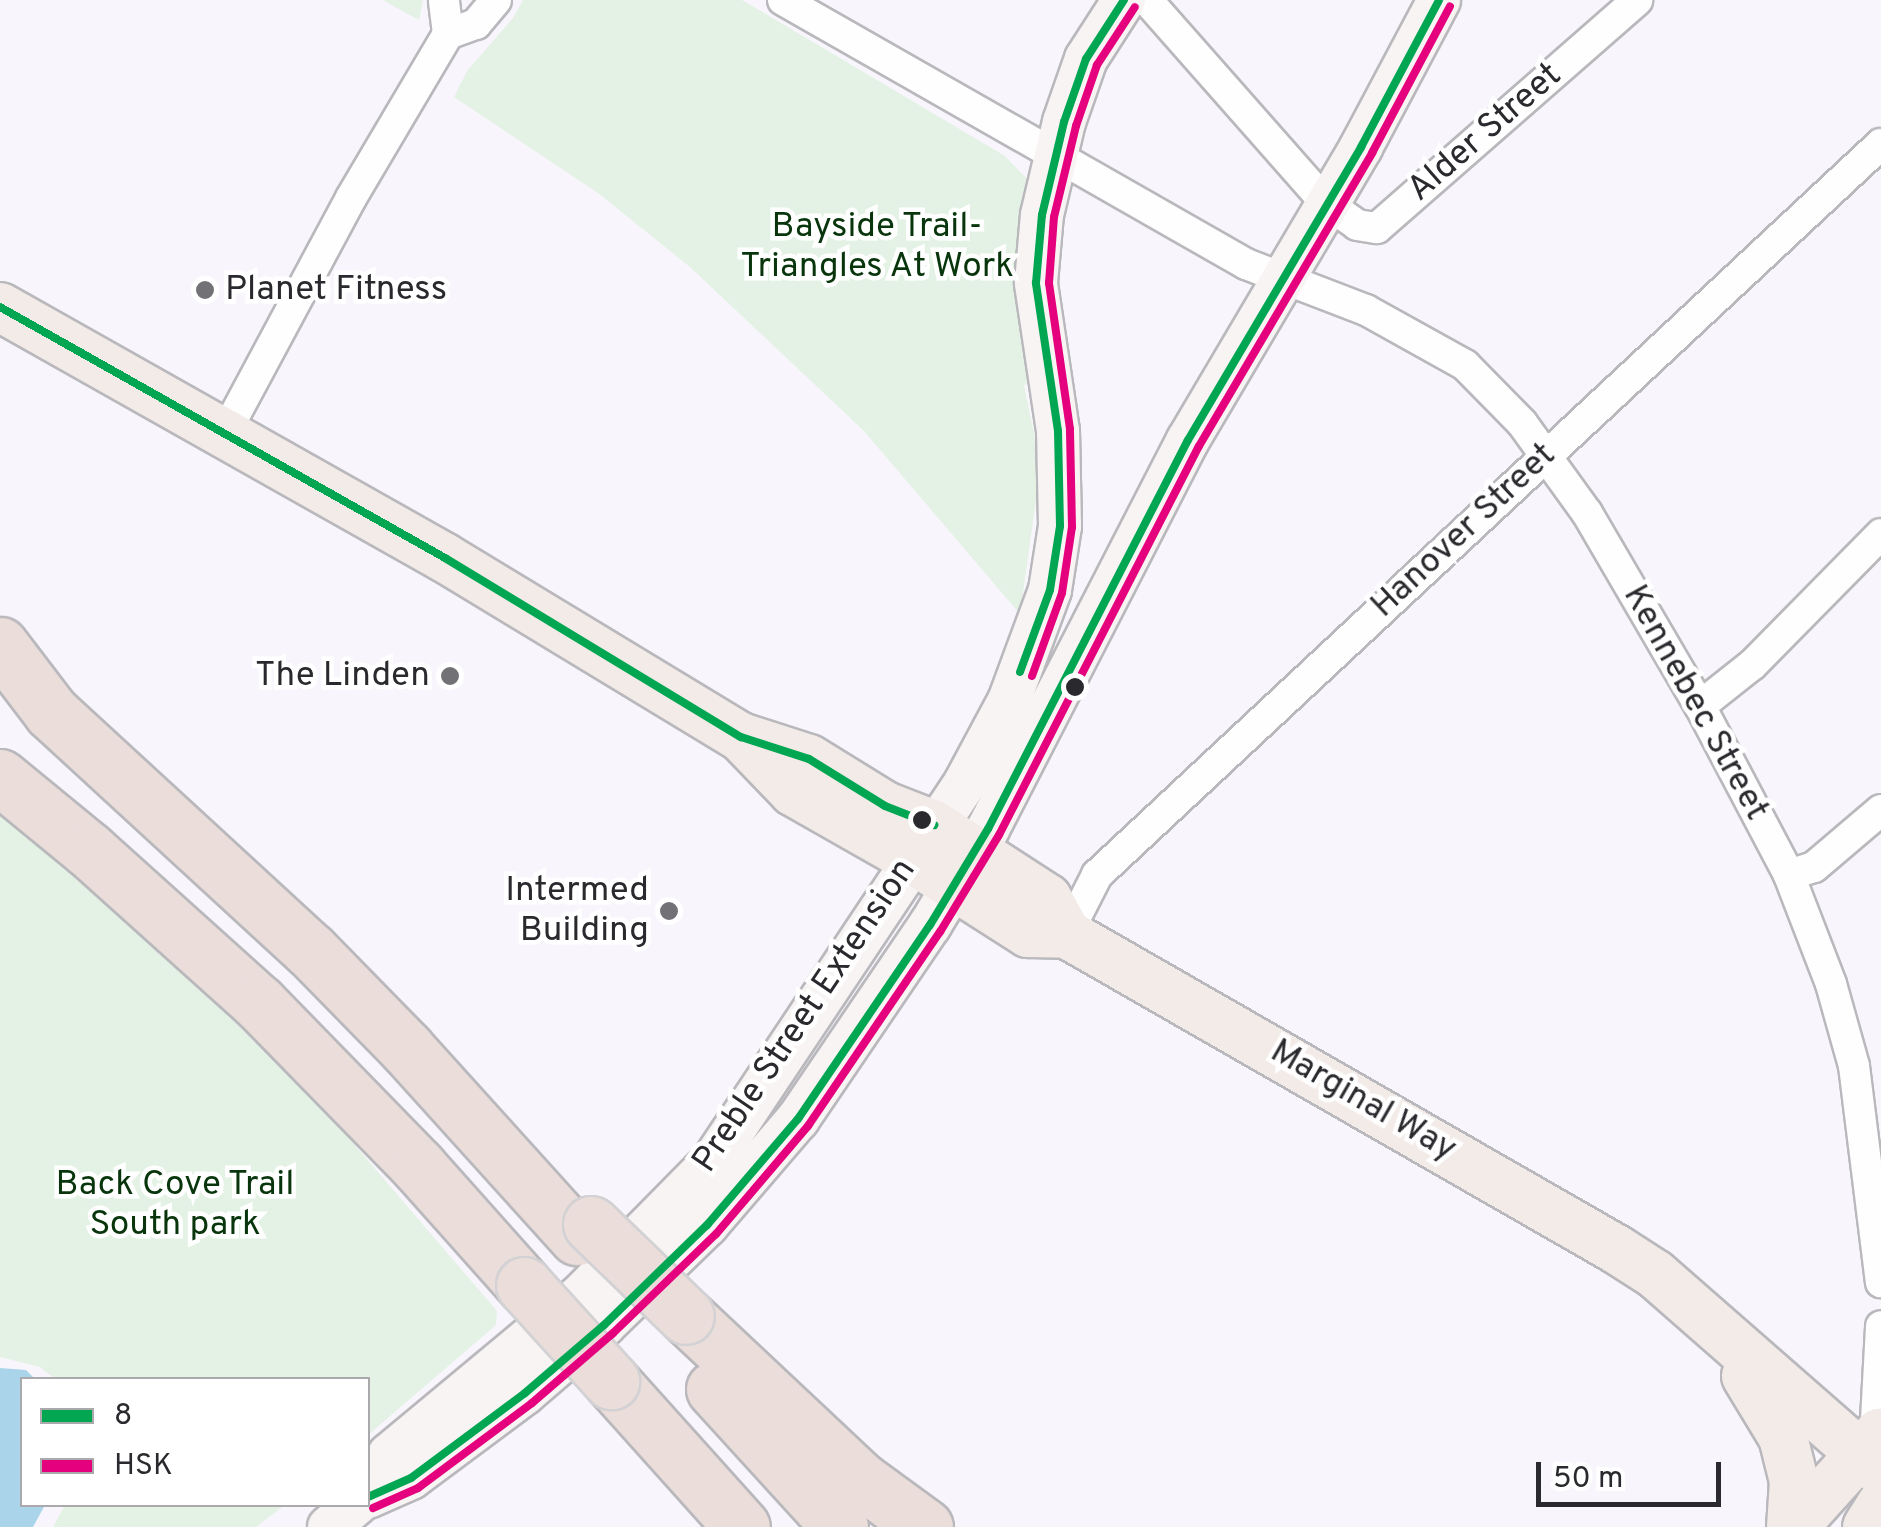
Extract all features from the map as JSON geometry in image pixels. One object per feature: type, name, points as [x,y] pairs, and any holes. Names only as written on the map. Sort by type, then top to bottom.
[{"type":"highway","points":[[0,645],[51,712],[310,951],[675,1324],[840,1527]]},
{"type":"highway","points":[[0,681],[51,712]]},
{"type":"highway","points":[[0,777],[89,850],[259,1003],[418,1166],[607,1384],[742,1527]]},
{"type":"highway","points":[[675,1324],[862,1482],[925,1527]]},
{"type":"highway","points":[[607,1384],[711,1527]]},
{"type":"main road","name":"Preble Street Extension","points":[[370,1490],[389,1455],[580,1296],[712,1161],[965,783],[1009,701],[1042,616],[1056,559],[1058,431],[1036,282],[1039,232],[1055,155],[1086,59],[1124,0]]},
{"type":"main road","name":"Preble Street Extension","points":[[370,1493],[412,1478],[524,1393],[604,1325],[707,1224],[798,1119],[965,869],[1188,440],[1361,147],[1439,0]]},
{"type":"main road","name":"Marginal Way","points":[[0,306],[446,558],[740,736],[809,759],[886,806],[923,842],[965,869],[1047,898],[1067,934],[1448,1149],[1655,1274],[1713,1295],[1876,1456]]},
{"type":"main road","name":"Marginal Way","points":[[1655,1274],[1721,1335],[1876,1456]]},
{"type":"main road","points":[[1721,1335],[1783,1437],[1794,1481],[1792,1527]]},
{"type":"main road","points":[[1792,1527],[1876,1456]]},
{"type":"main road","points":[[1837,1527],[1876,1456]]},
{"type":"main road","points":[[1867,1527],[1881,1504]]},
{"type":"main road","points":[[329,1527],[352,1507]]},
{"type":"street","points":[[224,435],[351,198],[448,34],[444,0]]},
{"type":"street","points":[[448,34],[476,24],[496,0]]},
{"type":"street","name":"Kennebec Street","points":[[783,0],[1280,280],[1366,310],[1465,365],[1522,423],[1587,513],[1700,706],[1788,875],[1831,984],[1854,1066],[1881,1282]]},
{"type":"street","points":[[1147,0],[1326,203]]},
{"type":"street","name":"Alder Street","points":[[1326,203],[1357,224],[1377,228],[1622,5]]},
{"type":"street","name":"Hanover Street","points":[[1067,934],[1097,875],[1881,144]]},
{"type":"street","points":[[1700,706],[1752,665],[1881,534]]},
{"type":"street","points":[[1788,875],[1814,867],[1881,810]]},
{"type":"street","points":[[1876,1456],[1881,1326]]},
{"type":"green space","points":[[383,0],[423,0],[419,20],[397,8]]},
{"type":"green space","name":"Bayside Trail- Triangles At Work","points":[[523,0],[742,0],[1005,156],[1030,182],[1031,377],[1024,386],[1035,438],[1037,493],[1020,614],[864,431],[690,267],[598,193],[454,97],[467,71],[513,18]]},
{"type":"green space","name":"Back Cove Trail South park","points":[[0,810],[300,1081],[497,1311],[496,1325],[370,1433],[370,1377],[52,1377],[40,1367],[0,1357]]},
{"type":"green space","points":[[63,1507],[282,1507],[256,1527],[53,1527]]},
{"type":"water","points":[[0,1368],[26,1370],[33,1377],[20,1377],[20,1507],[44,1507],[33,1527],[0,1527]]},
{"type":"transit line","name":"8","points":[[1020,672],[1050,590],[1060,526],[1058,431],[1036,283],[1042,215],[1064,122],[1086,59],[1124,0]]},
{"type":"transit line","name":"8","points":[[370,1496],[411,1478],[525,1393],[604,1325],[707,1225],[798,1119],[930,925],[988,829],[1188,440],[1361,147],[1439,0]]},
{"type":"transit line","name":"HSK","points":[[373,1508],[418,1488],[532,1403],[612,1334],[716,1234],[808,1126],[940,932],[999,835],[1199,446],[1372,153],[1450,6]]},
{"type":"transit line","name":"HSK","points":[[1032,676],[1062,593],[1072,527],[1070,429],[1049,283],[1054,217],[1076,126],[1097,65],[1135,7]]},
{"type":"transit line","name":"8","points":[[0,307],[445,558],[741,737],[809,759],[885,806],[934,825]]},
{"type":"place","name":"Planet Fitness","points":[[205,290]]},
{"type":"place","name":"The Linden","points":[[450,676]]},
{"type":"place","name":"Intermed Building","points":[[669,911]]}]
